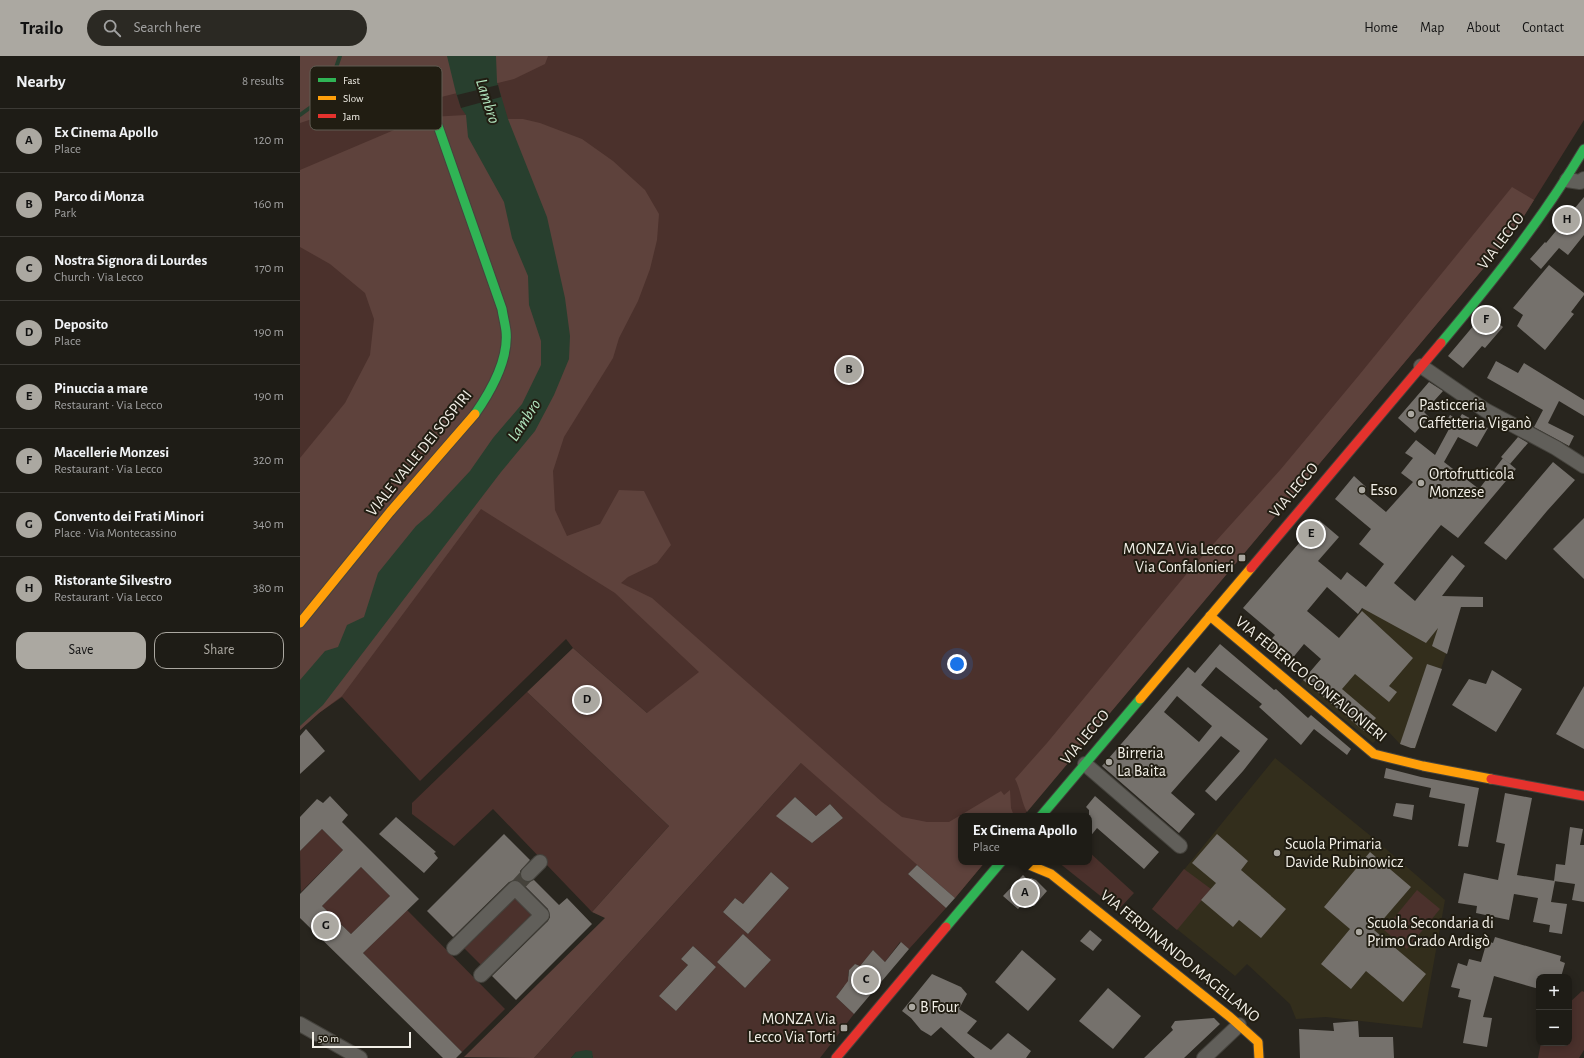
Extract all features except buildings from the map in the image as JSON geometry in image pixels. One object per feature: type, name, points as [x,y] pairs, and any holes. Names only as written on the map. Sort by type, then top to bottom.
[{"type":"street","name":"VIALE VALLE DEI SOSPIRI","points":[[300,623],[390,512],[476,413],[502,365],[506,332],[502,309],[439,130]]},
{"type":"street","name":"VIA LECCO","points":[[1044,813],[1508,262],[1567,180],[1584,149]]},
{"type":"street","points":[[1567,180],[1580,182],[1584,179]]},
{"type":"street","points":[[1421,366],[1485,410],[1556,448],[1584,466]]},
{"type":"street","name":"VIA FEDERICO CONFALONIERI","points":[[1210,616],[1374,754],[1423,766],[1584,796]]},
{"type":"street","points":[[1085,764],[1180,846]]},
{"type":"street","points":[[528,874],[540,862]]},
{"type":"street","points":[[836,1058],[998,865]]},
{"type":"street","name":"VIA FERDINANDO MAGELLANO","points":[[1029,865],[1051,874],[1068,886],[1239,1025],[1258,1042],[1259,1058]]},
{"type":"street","name":"VIA FERDINANDO MAGELLANO","points":[[1046,865],[1068,886]]},
{"type":"street","points":[[454,948],[516,887],[542,915],[481,975]]},
{"type":"street","points":[[300,1024],[360,1058]]},
{"type":"street","points":[[1204,1058],[1239,1025]]},
{"type":"shaded area","points":[[300,56],[1584,56],[1584,120],[1514,232],[1026,813],[958,813],[958,865],[982,865],[955,898],[917,865],[908,874],[946,908],[909,949],[900,942],[885,962],[873,950],[860,966],[855,964],[849,970],[848,976],[861,989],[855,995],[844,986],[836,997],[854,1014],[820,1058],[593,1058],[593,1056],[576,1052],[571,1058],[534,1058],[801,763],[647,713],[573,648],[566,639],[420,781],[342,697],[319,713],[300,730]],"holes":[[[795,797],[816,816],[830,804],[843,818],[812,843],[777,816]],[[771,872],[789,888],[748,934],[723,912],[735,898],[743,904]],[[743,934],[771,960],[745,988],[717,962]],[[693,946],[716,967],[676,1011],[659,996],[688,965],[681,959]]]},
{"type":"shaded area","points":[[300,56],[548,56],[545,64],[514,79],[442,97],[442,66],[310,66],[310,120],[300,123]]},
{"type":"shaded area","points":[[466,115],[523,119],[540,123],[582,139],[613,161],[645,190],[659,214],[657,240],[650,269],[638,301],[619,338],[613,358],[564,437],[553,471],[555,510],[567,536],[600,524],[619,490],[644,491],[671,545],[657,563],[628,577],[621,583],[652,598],[882,802],[902,817],[927,822],[949,822],[958,817],[958,865],[982,865],[955,898],[801,763],[534,1058],[464,1057],[605,918],[592,912],[669,826],[527,692],[573,648],[647,713],[699,672],[615,593],[481,509],[342,696],[319,713],[300,730],[300,458],[345,403],[370,355],[374,319],[365,293],[330,264],[300,247],[300,170],[394,130],[442,130],[442,116]]},
{"type":"shaded area","points":[[1512,187],[1534,200],[1514,232],[1027,812],[1015,779],[1047,743],[1189,571],[1281,469]]},
{"type":"shaded area","points":[[1368,603],[1458,617],[1415,749],[1400,744],[1387,730],[1373,743],[1300,684]]},
{"type":"shaded area","points":[[527,692],[669,826],[592,912],[493,809],[454,846],[412,814],[412,803]]},
{"type":"shaded area","points":[[1275,758],[1372,837],[1445,900],[1422,1028],[1326,1017],[1296,1019],[1290,1004],[1247,964],[1235,976],[1152,909]]},
{"type":"shaded area","points":[[1010,790],[1011,808],[1013,813],[964,813],[1001,791],[1004,795]]},
{"type":"shaded area","points":[[322,829],[343,850],[301,892],[300,851]]},
{"type":"shaded area","points":[[1092,855],[1134,893],[1118,910],[1062,865],[1092,865]]},
{"type":"shaded area","points":[[361,867],[390,896],[351,934],[322,906]]},
{"type":"shaded area","points":[[1184,869],[1211,889],[1177,930],[1152,909]]},
{"type":"shaded area","points":[[515,883],[546,914],[488,972],[457,941]]},
{"type":"shaded area","points":[[1417,890],[1440,909],[1407,949],[1384,930]]},
{"type":"shaded area","points":[[407,910],[505,1009],[462,1052],[363,953]]},
{"type":"shaded area","points":[[1582,991],[1584,992],[1584,1050],[1579,1058],[1538,1058],[1540,1046],[1572,1046],[1572,1000]]},
{"type":"water","name":"Lambro","points":[[447,56],[496,56],[497,82],[508,119],[547,217],[565,298],[570,336],[569,359],[554,395],[535,431],[501,472],[323,705],[300,726],[300,680],[325,651],[338,647],[347,625],[364,617],[378,573],[416,526],[430,514],[470,471],[493,438],[522,404],[541,365],[541,341],[529,305],[528,276],[512,238],[504,202],[468,137],[466,115],[461,108],[456,93]]},
{"type":"water","points":[[586,1050],[592,1051],[593,1058],[571,1058],[576,1052]]},
{"type":"pier","points":[[498,85],[501,97],[461,108],[457,95]]},
{"type":"waterway","points":[[337,66],[340,56]]},
{"type":"waterway","points":[[300,115],[310,108]]},
{"type":"tunnel","points":[[517,886],[528,874]]},
{"type":"traffic: fast","points":[[439,130],[502,309],[506,331],[505,353],[502,364],[493,385],[475,414]]},
{"type":"traffic: fast","points":[[1441,343],[1517,249],[1552,200],[1584,149]]},
{"type":"traffic: fast","points":[[1044,813],[1140,699]]},
{"type":"traffic: fast","points":[[946,927],[998,865]]},
{"type":"traffic: slow","points":[[300,623],[390,512],[475,414]]},
{"type":"traffic: slow","points":[[1140,699],[1251,568]]},
{"type":"traffic: slow","points":[[1210,616],[1374,754],[1423,766],[1491,779]]},
{"type":"traffic: slow","points":[[1029,865],[1051,874],[1230,1017],[1258,1042],[1259,1058]]},
{"type":"traffic: jam","points":[[1251,568],[1441,343]]},
{"type":"traffic: jam","points":[[1491,779],[1584,796]]},
{"type":"traffic: jam","points":[[836,1058],[946,927]]},
{"type":"place","name":"Ristorante Silvestro","points":[[1567,220]]},
{"type":"place","name":"Macellerie Monzesi","points":[[1486,320]]},
{"type":"place","name":"Parco di Monza","points":[[849,370]]},
{"type":"place","name":"Pasticceria Caffetteria Viganò","points":[[1411,414]]},
{"type":"place","name":"Ortofrutticola Monzese","points":[[1421,483]]},
{"type":"place","name":"Esso","points":[[1362,490]]},
{"type":"place","name":"Pinuccia a mare","points":[[1311,534]]},
{"type":"place","name":"MONZA Via Lecco Via Confalonieri","points":[[1242,558]]},
{"type":"place","name":"Deposito","points":[[587,700]]},
{"type":"place","name":"Birreria La Baita","points":[[1109,762]]},
{"type":"place","name":"Scuola Primaria Davide Rubinowicz","points":[[1277,853]]},
{"type":"place","name":"Ex Cinema Apollo","points":[[1025,893]]},
{"type":"place","name":"Convento dei Frati Minori","points":[[326,926]]},
{"type":"place","name":"Scuola Secondaria di Primo Grado Ardigò","points":[[1359,932]]},
{"type":"place","name":"Nostra Signora di Lourdes","points":[[866,980]]},
{"type":"place","name":"B Four","points":[[912,1007]]},
{"type":"place","name":"MONZA Via Lecco Via Torti","points":[[844,1028]]}]
